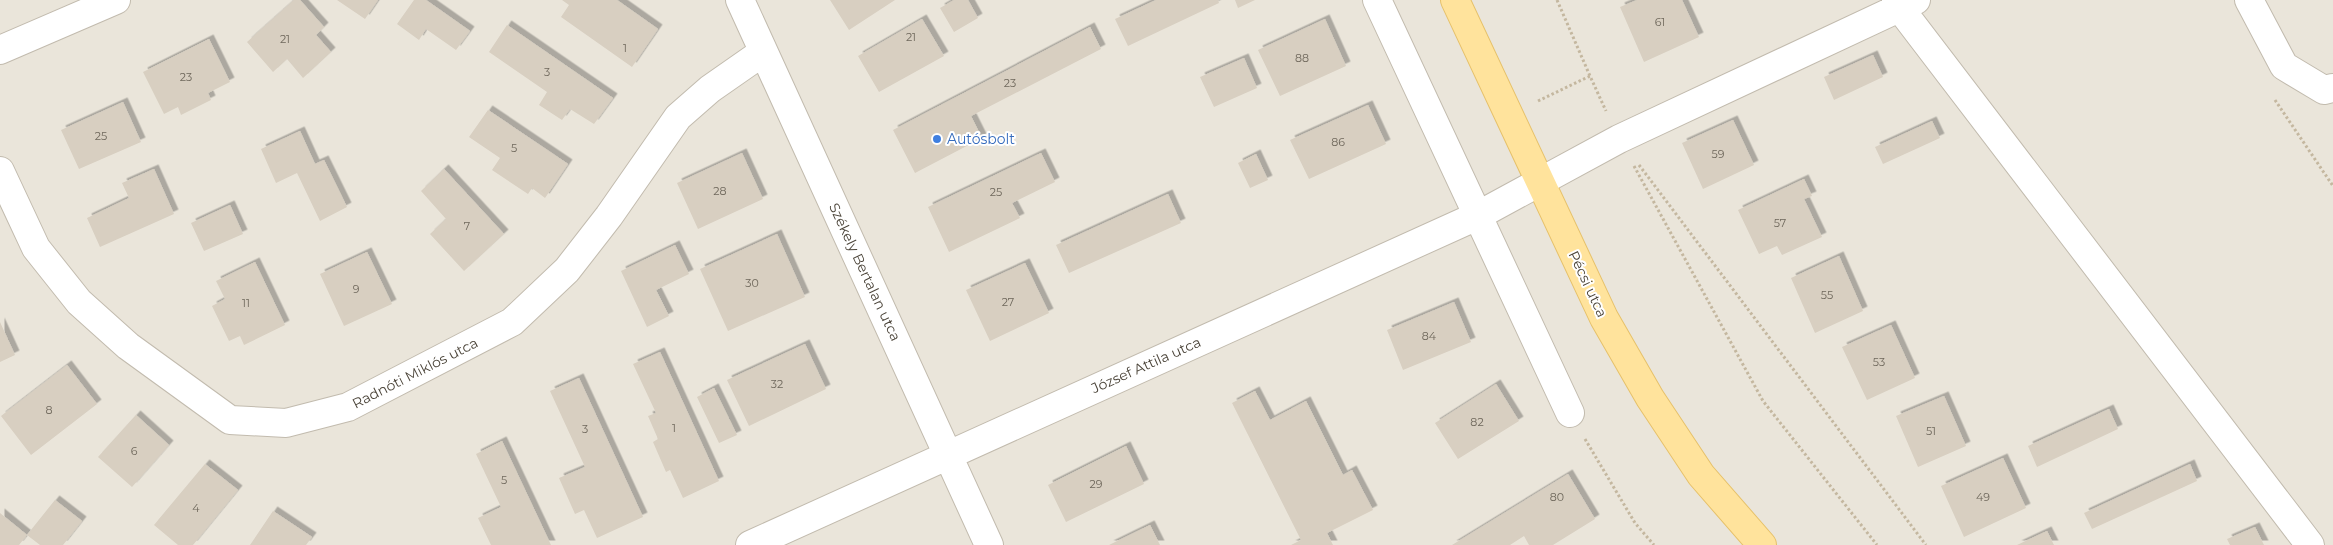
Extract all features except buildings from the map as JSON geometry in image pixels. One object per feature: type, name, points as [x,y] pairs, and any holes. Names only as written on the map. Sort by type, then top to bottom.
[{"type":"main road","name":"Pécsi utca","points":[[1455,0],[1604,318],[1650,398],[1701,475],[1762,545]]},
{"type":"street","points":[[0,50],[116,0]]},
{"type":"street","name":"Székely Bertalan utca","points":[[740,0],[989,545]]},
{"type":"street","points":[[1377,0],[1476,216],[1570,413]]},
{"type":"street","points":[[2249,0],[2284,66],[2324,90],[2333,88]]},
{"type":"street","points":[[1904,2],[2310,545]]},
{"type":"street","name":"József Attila utca","points":[[750,545],[1476,216],[1619,139],[1904,2]]},
{"type":"street","name":"Radnóti Miklós utca","points":[[0,171],[36,248],[79,302],[128,346],[230,420],[286,423],[348,408],[512,322],[567,270],[609,216],[678,117],[710,89],[763,52]]},
{"type":"path","points":[[1557,0],[1619,139],[1763,401],[1877,545]]},
{"type":"path","points":[[1508,115],[1590,76]]},
{"type":"path","points":[[1619,139],[1926,545]]},
{"type":"path","points":[[1570,413],[1635,524],[1654,545]]},
{"type":"shaded area","points":[[0,0],[2333,0],[2333,545],[0,545]]},
{"type":"place","name":"Autósbolt","points":[[937,139]]}]
